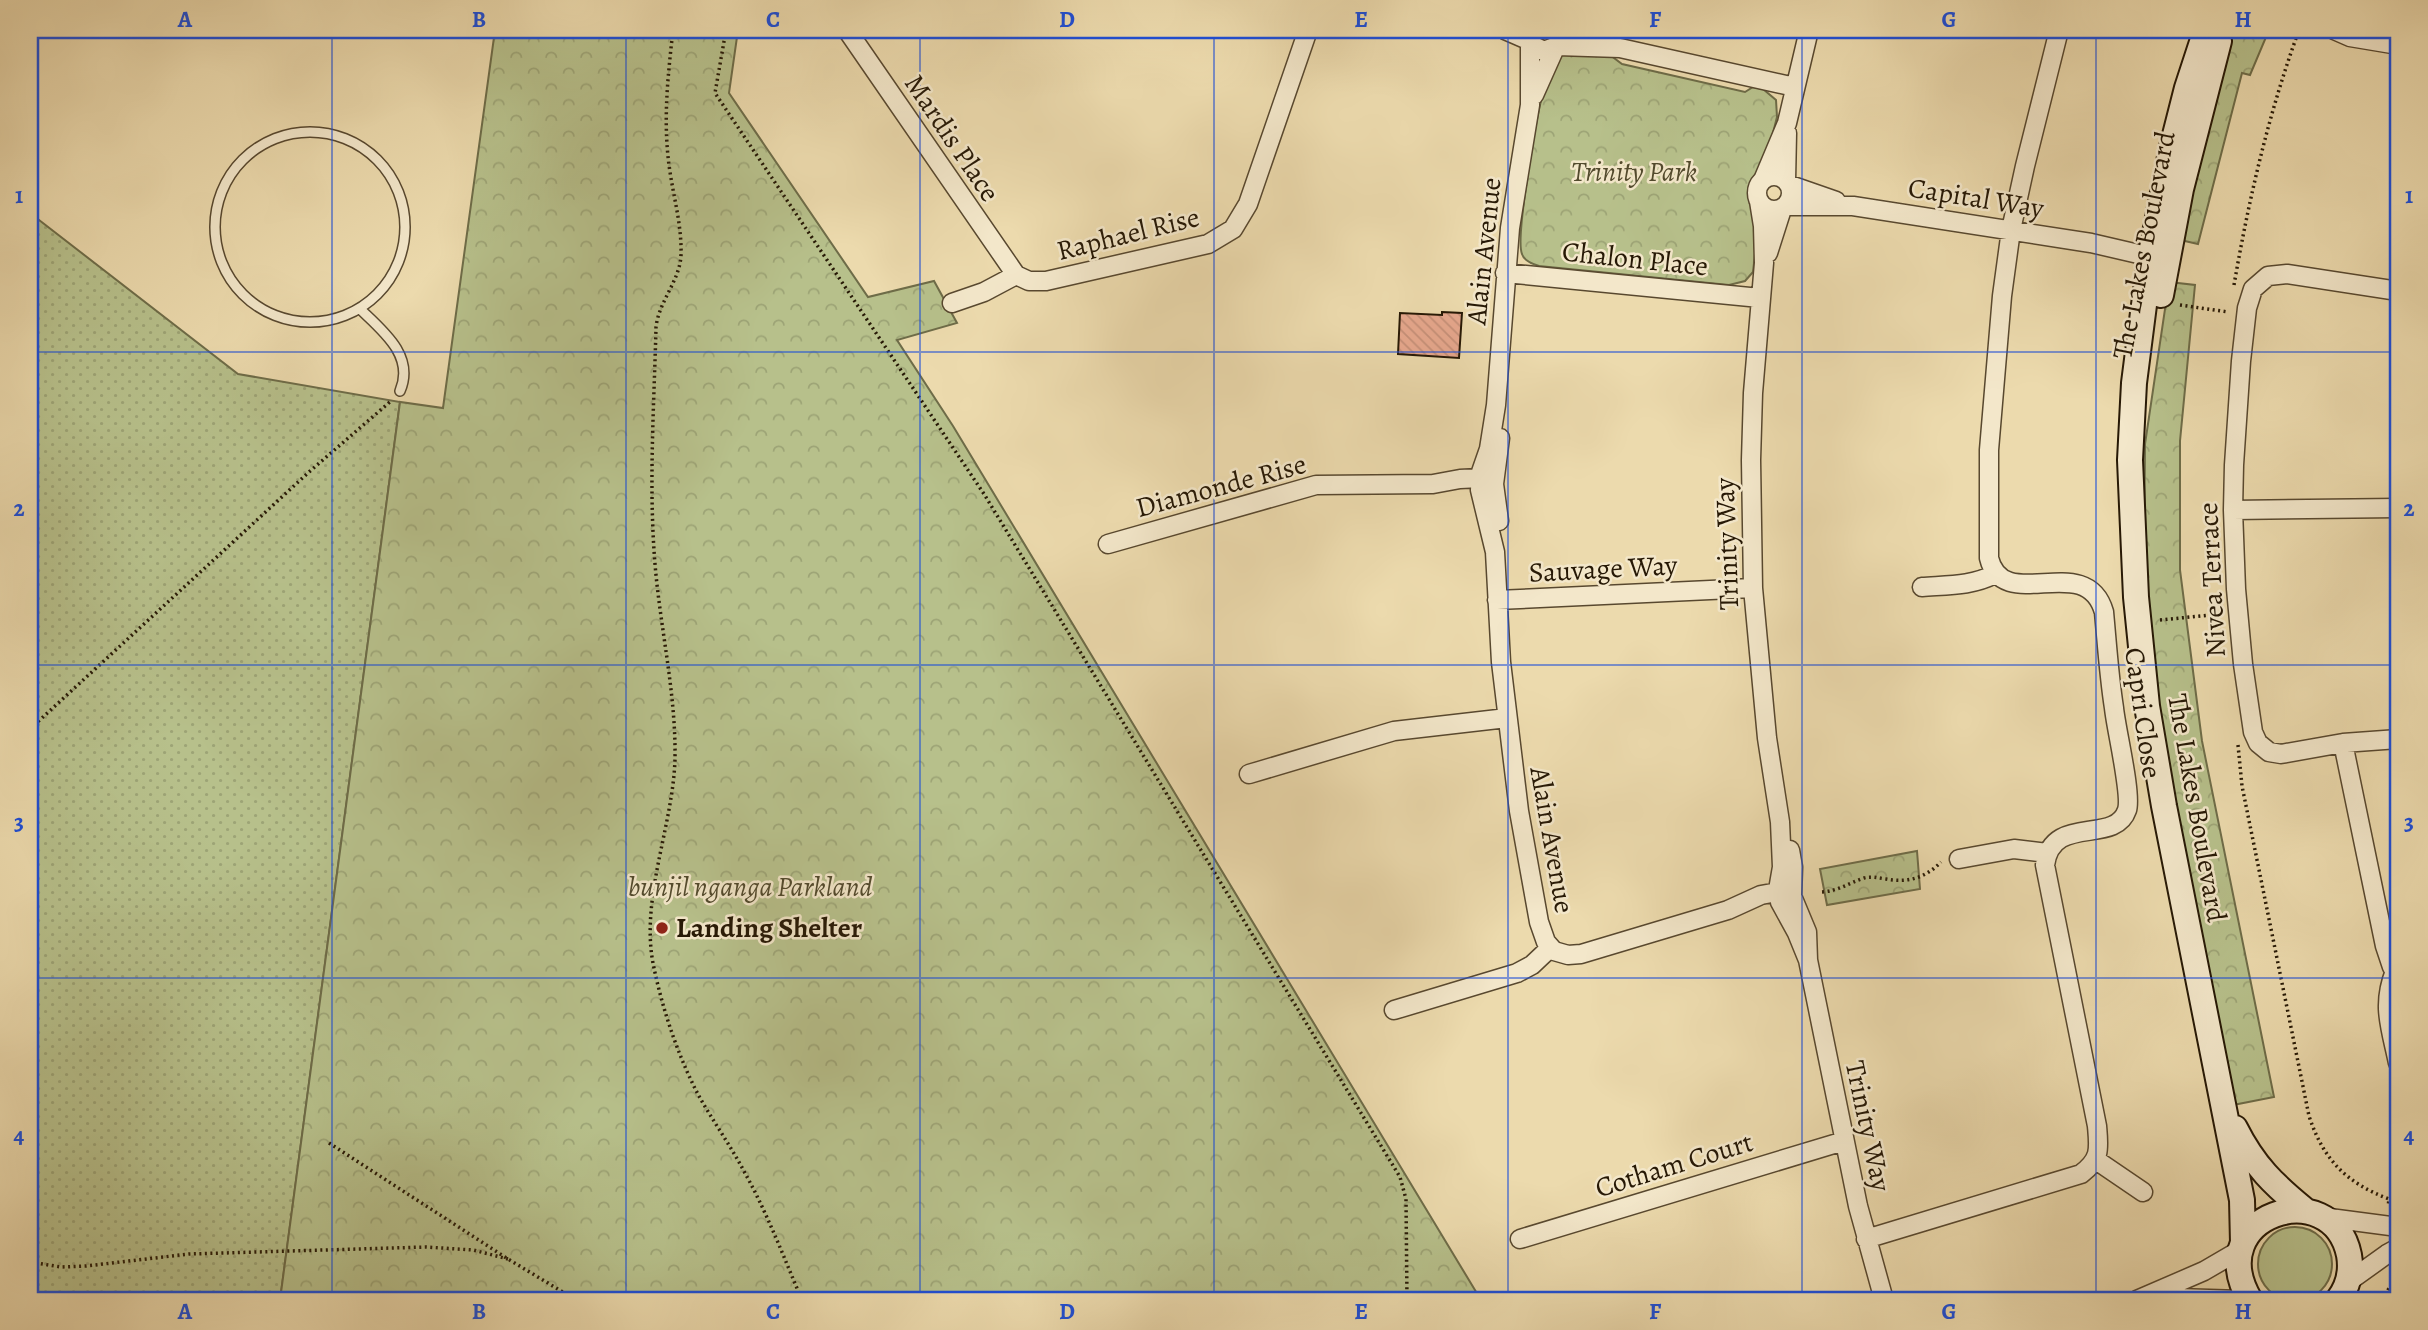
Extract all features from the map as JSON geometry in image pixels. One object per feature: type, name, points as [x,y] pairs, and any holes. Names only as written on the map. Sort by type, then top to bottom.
[{"type":"street","name":"Mardis Place","points":[[847,30],[1016,275]]},
{"type":"street","name":"Raphael Rise","points":[[1016,275],[1029,281],[1046,281],[1208,244],[1233,229],[1248,204],[1308,30]]},
{"type":"street","points":[[1505,30],[1528,38],[1544,51],[1558,41],[1620,48],[1795,87]]},
{"type":"street","points":[[1575,30],[1620,48]]},
{"type":"street","points":[[1787,123],[1788,183],[1792,196],[1784,207],[1767,209],[1759,201],[1757,190],[1787,123],[1809,30]]},
{"type":"street","points":[[1923,587],[1967,584],[1995,573],[1989,558],[1989,450],[1996,355],[2011,230],[2059,30]]},
{"type":"street","name":"The Lakes Boulevard","points":[[2133,515],[2160,303],[2159,253],[2172,147],[2206,30]]},
{"type":"street","name":"The Lakes Boulevard","points":[[2222,30],[2138,336],[2130,432],[2141,656],[2151,733],[2242,1200],[2242,1246],[2238,1267],[2241,1285],[2250,1300]]},
{"type":"street","points":[[2334,30],[2350,37],[2398,45]]},
{"type":"street","name":"Alain Avenue","points":[[1528,38],[1530,105],[1505,273],[1496,405],[1485,484],[1495,552],[1507,718],[1528,868],[1539,922],[1550,948],[1559,954],[1581,954],[1728,910],[1774,906],[1783,897]]},
{"type":"street","name":"Alain Avenue","points":[[1530,105],[1558,41]]},
{"type":"street","points":[[1763,180],[1778,176],[1788,183]]},
{"type":"street","name":"Capital Way","points":[[1788,183],[1853,206]]},
{"type":"street","name":"Trinity Way","points":[[1759,201],[1764,263],[1753,393],[1753,588],[1765,725],[1780,822],[1791,853],[1783,897],[1803,918],[1807,932],[1808,960],[1844,1141],[1866,1239],[1884,1300]]},
{"type":"street","name":"Capital Way","points":[[1784,207],[1853,206],[2159,253]]},
{"type":"street","name":"Trinity Way","points":[[1764,263],[1784,207]]},
{"type":"street","name":"Chalon Place","points":[[1505,273],[1760,298]]},
{"type":"street","name":"Nivea Terrace","points":[[2398,291],[2303,275],[2277,274],[2268,276],[2253,289],[2247,308],[2235,442],[2233,510],[2242,651],[2255,737],[2263,748],[2281,754],[2343,743],[2398,740]]},
{"type":"street","points":[[952,303],[984,292],[1016,275]]},
{"type":"street","name":"Diamonde Rise","points":[[1108,544],[1302,487],[1335,484],[1433,484],[1460,489],[1485,484]]},
{"type":"street","points":[[2233,510],[2398,508]]},
{"type":"street","name":"Capri Close","points":[[1995,573],[2002,579],[2024,584],[2065,582],[2085,586],[2095,592],[2104,612],[2113,708],[2127,791],[2127,810],[2117,822],[2107,827],[2056,840],[2047,853]]},
{"type":"street","name":"Sauvage Way","points":[[1497,600],[1753,588]]},
{"type":"street","points":[[1249,774],[1394,731],[1507,718]]},
{"type":"street","points":[[2343,743],[2385,946],[2390,963],[2397,972],[2389,988],[2386,1005],[2398,1063]]},
{"type":"street","points":[[1866,1239],[2081,1174],[2095,1160],[2098,1151],[2097,1126],[2046,877],[2047,853],[2014,849],[1953,858]]},
{"type":"street","points":[[1394,1010],[1517,973],[1550,948]]},
{"type":"street","name":"The Lakes Boulevard","points":[[2225,1109],[2256,1166],[2275,1186],[2337,1229],[2347,1245],[2351,1264],[2342,1294]]},
{"type":"street","name":"Cotham Court","points":[[1520,1238],[1844,1141]]},
{"type":"street","points":[[2095,1160],[2143,1192]]},
{"type":"street","points":[[2137,1300],[2204,1271],[2242,1246],[2254,1227],[2269,1215],[2287,1210],[2391,1227]]},
{"type":"street","points":[[2342,1294],[2387,1254],[2398,1248]]},
{"type":"street","points":[[2154,1300],[2209,1297],[2242,1300]]},
{"type":"lane","points":[[310,132],[341,136],[368,151],[390,173],[402,201],[406,232],[399,262],[389,280],[383,289],[360,309],[330,320],[298,321],[268,312],[242,293],[230,276],[224,267],[215,236],[218,205],[230,175],[251,152],[279,137],[290,135],[310,132]]},
{"type":"lane","points":[[360,309],[388,336],[403,361],[404,381],[400,391]]},
{"type":"path","points":[[673,30],[666,98],[666,131],[669,166],[679,212],[681,261],[657,316],[653,531],[673,705],[675,758],[674,783],[653,906],[651,954],[685,1066],[746,1175],[802,1300]]},
{"type":"path","points":[[726,30],[715,93],[984,494],[1400,1177],[1406,1199],[1407,1300]]},
{"type":"path","points":[[2234,285],[2265,137],[2300,30]]},
{"type":"path","points":[[2160,303],[2230,312]]},
{"type":"path","points":[[30,729],[299,481],[376,417],[400,391]]},
{"type":"path","points":[[2221,602],[2222,626]]},
{"type":"path","points":[[2238,745],[2242,786],[2309,1116],[2321,1147],[2332,1161],[2360,1186],[2389,1199],[2391,1227]]},
{"type":"path","points":[[1822,892],[1840,889],[1863,878],[1899,881],[1916,879],[1953,858]]},
{"type":"path","points":[[329,1143],[576,1300]]},
{"type":"path","points":[[30,1262],[61,1267],[189,1254],[426,1247],[472,1250],[508,1259]]},
{"type":"path","points":[[2383,1300],[2389,1286],[2398,1277]]},
{"type":"green space","name":"bunjil nganga Parkland","points":[[495,30],[738,30],[729,93],[868,297],[934,281],[957,323],[897,340],[953,426],[1481,1300],[280,1300],[400,402],[443,408]]},
{"type":"green space","points":[[2227,30],[2269,30],[2250,75],[2242,73],[2198,244],[2176,239]]},
{"type":"green space","name":"Trinity Park","points":[[1561,54],[1610,55],[1622,64],[1745,92],[1753,87],[1763,89],[1776,100],[1777,117],[1766,161],[1755,175],[1749,193],[1757,236],[1753,272],[1745,281],[1729,285],[1539,266],[1525,259],[1522,254],[1521,225],[1532,149],[1543,93]]},
{"type":"green space","points":[[30,213],[238,374],[400,402],[280,1300],[30,1300]]},
{"type":"green space","points":[[2169,282],[2195,285],[2180,441],[2180,570],[2202,741],[2274,1097],[2233,1105],[2164,748],[2144,569],[2145,444]]},
{"type":"green space","points":[[1917,851],[1920,889],[1827,905],[1820,869]]},
{"type":"green space","points":[[2295,1227],[2309,1230],[2321,1238],[2329,1250],[2332,1264],[2329,1278],[2321,1290],[2309,1298],[2295,1301],[2281,1298],[2269,1290],[2261,1278],[2258,1264],[2261,1250],[2269,1238],[2281,1230]]},
{"type":"building","points":[[1442,312],[1462,313],[1459,358],[1398,354],[1400,313],[1442,315]]},
{"type":"place","name":"Landing Shelter","points":[[662,928]]}]
